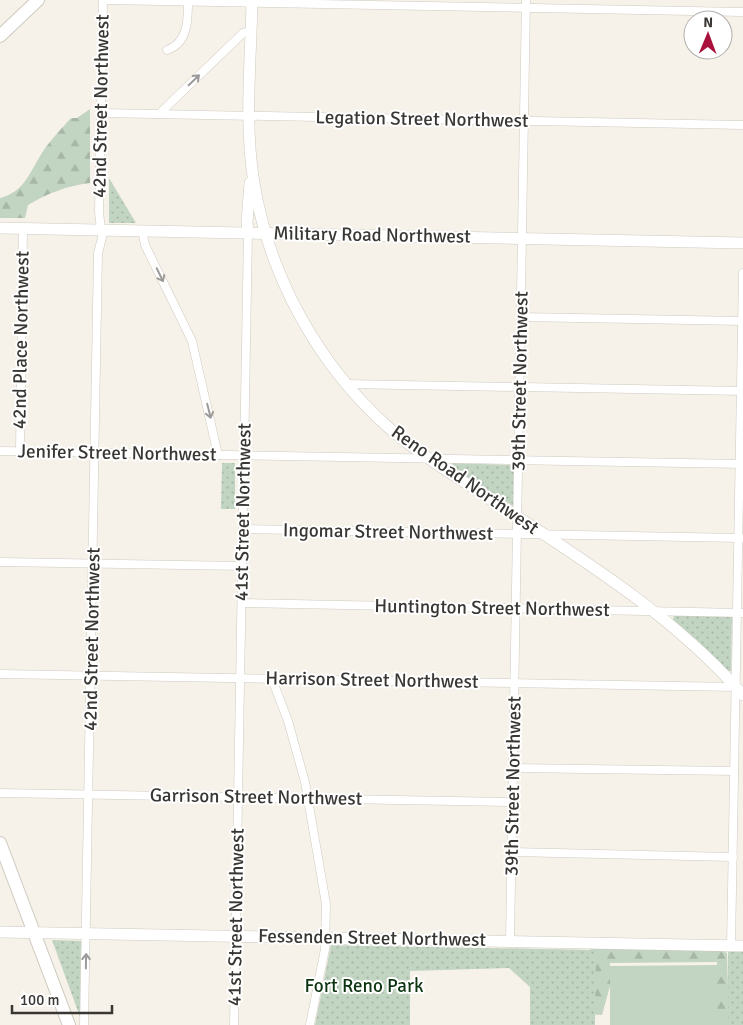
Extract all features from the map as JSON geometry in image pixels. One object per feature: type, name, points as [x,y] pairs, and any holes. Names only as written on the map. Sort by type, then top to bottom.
[{"type":"main road","points":[[0,36],[38,0]]},
{"type":"main road","name":"41st Street Northwest","points":[[248,232],[248,189],[252,177],[249,116],[252,1]]},
{"type":"main road","name":"Reno Road Northwest","points":[[252,177],[262,218],[277,265],[302,320],[325,357],[347,384],[389,428],[431,459],[613,580],[654,610],[697,647],[741,690]]},
{"type":"main road","points":[[248,232],[262,218]]},
{"type":"main road","name":"Military Road Northwest","points":[[0,228],[743,243]]},
{"type":"main road","points":[[0,843],[69,1025]]},
{"type":"main road","name":"Fessenden Street Northwest","points":[[0,932],[86,932],[737,946]]},
{"type":"street","points":[[104,0],[252,1],[526,9],[743,12]]},
{"type":"street","name":"42nd Street Northwest","points":[[84,1025],[98,230],[104,0]]},
{"type":"street","name":"39th Street Northwest","points":[[510,941],[526,0]]},
{"type":"street","points":[[167,50],[175,46],[184,36],[188,2]]},
{"type":"street","points":[[159,114],[243,33],[252,31]]},
{"type":"street","name":"Legation Street Northwest","points":[[101,113],[743,125]]},
{"type":"street","name":"42nd Place Northwest","points":[[20,451],[23,229]]},
{"type":"street","points":[[142,230],[145,244],[192,341],[218,455]]},
{"type":"street","name":"41st Street Northwest","points":[[234,1025],[248,232]]},
{"type":"street","points":[[737,946],[733,857],[734,772],[741,690],[743,273]]},
{"type":"street","points":[[521,317],[743,321]]},
{"type":"street","points":[[347,384],[742,391]]},
{"type":"street","name":"Jenifer Street Northwest","points":[[0,450],[741,464]]},
{"type":"street","name":"Ingomar Street Northwest","points":[[243,529],[741,538]]},
{"type":"street","points":[[0,562],[242,566]]},
{"type":"street","name":"Huntington Street Northwest","points":[[242,603],[740,613]]},
{"type":"street","name":"Harrison Street Northwest","points":[[0,674],[515,683],[741,690]]},
{"type":"street","points":[[272,679],[292,735],[308,798],[326,904],[326,937],[310,1025]]},
{"type":"street","points":[[513,768],[734,772]]},
{"type":"street","name":"Garrison Street Northwest","points":[[0,792],[512,802]]},
{"type":"street","points":[[512,852],[733,857]]},
{"type":"green space","points":[[90,109],[90,183],[66,188],[35,201],[28,205],[25,218],[0,218],[0,198],[20,187],[45,148],[71,118],[77,118]]},
{"type":"green space","points":[[109,178],[136,223],[109,223]]},
{"type":"green space","points":[[222,463],[235,463],[235,509],[221,509]]},
{"type":"green space","points":[[453,463],[513,465],[513,506],[451,467]]},
{"type":"green space","points":[[674,615],[732,617],[731,671],[727,671],[673,620]]},
{"type":"green space","points":[[52,940],[81,941],[80,1017]]},
{"type":"green space","name":"Fort Reno Park","points":[[331,945],[596,950],[595,1025],[530,1025],[530,987],[509,968],[410,971],[410,1025],[315,1025]]},
{"type":"green space","points":[[590,947],[718,949],[727,953],[729,1025],[717,1025],[717,962],[610,963],[610,986],[602,1015],[590,1014]]},
{"type":"green space","points":[[728,952],[743,952],[743,1025],[728,1025]]},
{"type":"green space","points":[[717,965],[717,1025],[610,1025],[610,966]]}]
